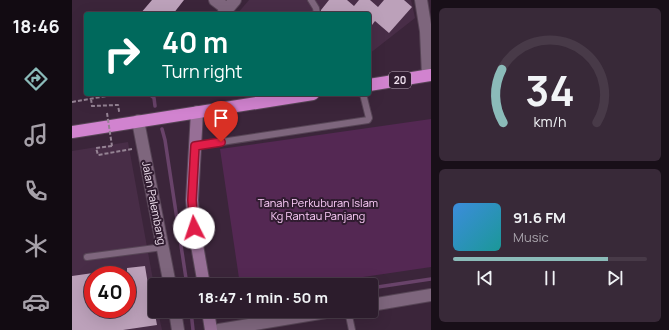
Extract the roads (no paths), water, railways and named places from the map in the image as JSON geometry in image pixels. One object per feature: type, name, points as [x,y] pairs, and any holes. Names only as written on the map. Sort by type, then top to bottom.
[{"type":"highway","name":"20","points":[[371,85],[430,75]]},
{"type":"highway","points":[[72,132],[300,96]]},
{"type":"street","points":[[215,0],[228,8]]},
{"type":"street","points":[[421,0],[426,31],[430,75]]},
{"type":"street","points":[[197,112],[192,200],[194,228],[203,278]]},
{"type":"street","name":"Jalan Palembang","points":[[138,121],[169,278]]},
{"type":"street","points":[[378,304],[431,294]]},
{"type":"street","points":[[176,318],[178,330]]},
{"type":"street","points":[[209,318],[211,330]]},
{"type":"street","points":[[219,330],[290,318]]},
{"type":"lane","points":[[311,0],[317,12]]},
{"type":"lane","points":[[195,146],[368,120],[369,118],[364,96]]},
{"type":"lane","points":[[87,257],[163,247]]},
{"type":"lane","points":[[349,318],[352,330]]},
{"type":"waterway","points":[[152,96],[154,98],[155,106]]},
{"type":"waterway","points":[[162,129],[165,140],[186,278]]},
{"type":"waterway","points":[[378,287],[431,279]]},
{"type":"waterway","points":[[192,318],[193,330]]},
{"type":"park label","name":"Tanah Perkuburan Islam Kg Rantau Panjang","points":[[318,209]]}]
